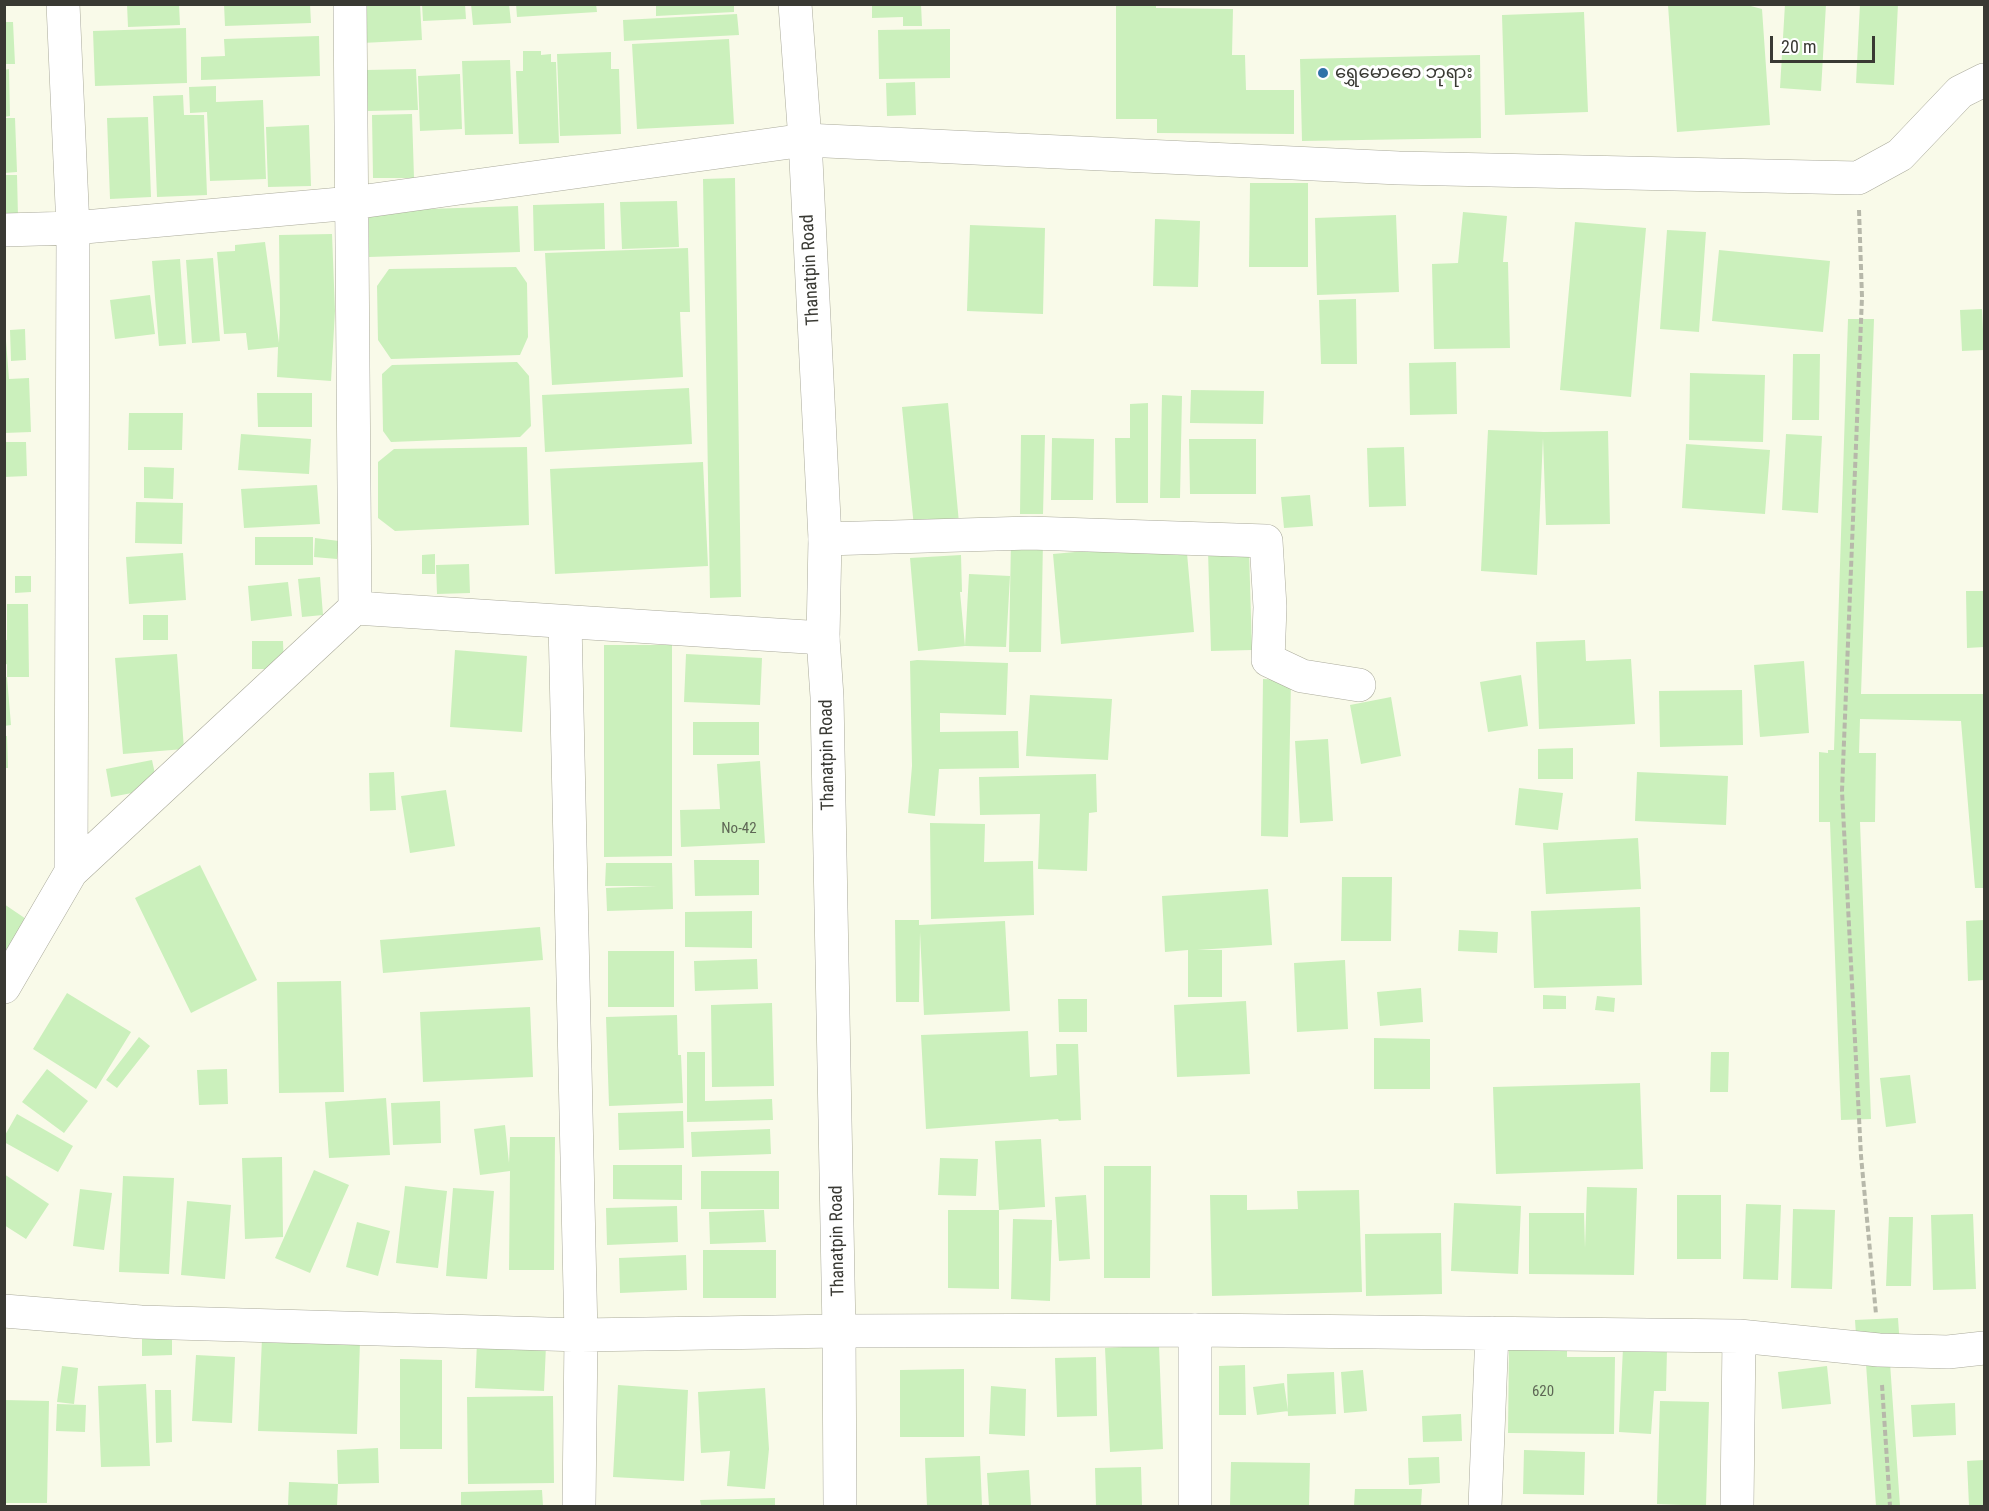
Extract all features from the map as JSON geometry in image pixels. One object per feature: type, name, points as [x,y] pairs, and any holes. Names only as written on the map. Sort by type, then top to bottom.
[{"type":"street","points":[[63,4],[73,228],[71,872]]},
{"type":"street","points":[[350,4],[355,608]]},
{"type":"street","name":"Thanatpin Road","points":[[795,4],[805,140],[825,539],[823,638],[827,709],[839,1331],[840,1506]]},
{"type":"street","points":[[4,230],[73,228],[352,203],[805,140],[1400,168],[1858,178],[1900,155],[1960,92],[1984,80]]},
{"type":"street","points":[[825,539],[1030,533],[1266,541],[1270,607],[1268,660],[1302,676],[1359,685]]},
{"type":"street","points":[[4,987],[71,872],[355,608],[823,638]]},
{"type":"street","points":[[565,622],[581,1335],[579,1506]]},
{"type":"street","points":[[4,1311],[141,1323],[581,1335],[839,1331],[1195,1330],[1739,1336],[1879,1350],[1948,1352],[1984,1348]]},
{"type":"street","points":[[1195,1330],[1195,1506]]},
{"type":"street","points":[[1485,1506],[1492,1333]]},
{"type":"street","points":[[1737,1506],[1739,1336]]},
{"type":"path","points":[[1858,178],[1862,297],[1842,791],[1861,1156],[1879,1350],[1890,1506]]},
{"type":"building","points":[[127,4],[179,4],[180,25],[128,27]]},
{"type":"building","points":[[224,4],[310,4],[311,23],[225,26]]},
{"type":"building","points":[[360,4],[420,4],[422,40],[362,43]]},
{"type":"building","points":[[422,4],[465,4],[466,19],[423,21]]},
{"type":"building","points":[[471,4],[509,4],[511,23],[473,25]]},
{"type":"building","points":[[516,4],[596,4],[597,12],[517,17]]},
{"type":"building","points":[[656,4],[734,4],[734,12],[656,16]]},
{"type":"building","points":[[872,4],[921,4],[922,26],[903,26],[903,17],[872,18]]},
{"type":"building","points":[[1116,4],[1156,4],[1156,8],[1233,9],[1232,55],[1245,55],[1246,90],[1294,90],[1294,134],[1157,133],[1157,119],[1116,119]]},
{"type":"building","points":[[1785,4],[1826,4],[1821,91],[1780,88]]},
{"type":"building","points":[[1860,4],[1898,4],[1894,85],[1856,83]]},
{"type":"building","points":[[1668,5],[1747,5],[1762,9],[1770,125],[1677,132]]},
{"type":"building","points":[[1584,12],[1588,112],[1505,115],[1502,15]]},
{"type":"building","points":[[737,14],[739,35],[624,41],[623,20]]},
{"type":"building","points":[[4,22],[13,22],[15,64],[4,64]]},
{"type":"building","points":[[186,28],[187,83],[95,86],[93,31]]},
{"type":"building","points":[[950,29],[950,78],[879,79],[878,30]]},
{"type":"building","points":[[319,36],[320,76],[201,80],[201,57],[225,56],[224,39]]},
{"type":"building","points":[[729,39],[734,124],[637,129],[632,44]]},
{"type":"building","points":[[523,51],[541,51],[541,55],[551,54],[551,62],[556,62],[559,143],[519,144],[516,71],[523,71]]},
{"type":"building","points":[[611,52],[611,69],[619,69],[621,134],[560,136],[557,54]]},
{"type":"building","points":[[1480,55],[1481,138],[1302,141],[1300,59]]},
{"type":"building","points":[[510,60],[513,134],[465,135],[462,61]]},
{"type":"building","points":[[9,69],[10,116],[4,117],[4,70]]},
{"type":"building","points":[[416,69],[418,110],[367,111],[366,70]]},
{"type":"building","points":[[460,74],[462,129],[420,131],[418,76]]},
{"type":"building","points":[[915,82],[916,115],[887,116],[886,83]]},
{"type":"building","points":[[216,86],[216,102],[263,100],[266,179],[210,181],[207,112],[190,113],[189,87]]},
{"type":"building","points":[[183,95],[184,115],[204,115],[207,195],[157,197],[153,96]]},
{"type":"building","points":[[412,114],[414,178],[373,178],[372,115]]},
{"type":"building","points":[[148,117],[151,197],[110,199],[107,118]]},
{"type":"building","points":[[4,118],[15,118],[17,172],[4,173]]},
{"type":"building","points":[[309,125],[311,186],[268,187],[266,127]]},
{"type":"building","points":[[4,175],[17,175],[18,217],[4,217]]},
{"type":"building","points":[[735,178],[741,597],[710,598],[703,179]]},
{"type":"building","points":[[1250,183],[1308,183],[1308,267],[1249,267]]},
{"type":"building","points":[[677,201],[679,247],[622,249],[620,202]]},
{"type":"building","points":[[604,203],[605,249],[534,251],[533,205]]},
{"type":"building","points":[[518,206],[520,252],[369,257],[368,211]]},
{"type":"building","points":[[1463,212],[1507,216],[1503,262],[1508,262],[1510,348],[1434,349],[1432,264],[1458,263]]},
{"type":"building","points":[[1396,215],[1399,292],[1317,295],[1315,218]]},
{"type":"building","points":[[1155,219],[1200,221],[1198,287],[1153,286]]},
{"type":"building","points":[[1575,222],[1646,228],[1631,397],[1560,390]]},
{"type":"building","points":[[970,225],[1045,228],[1043,314],[967,311]]},
{"type":"building","points":[[1667,230],[1706,232],[1699,332],[1660,329]]},
{"type":"building","points":[[332,234],[335,311],[331,381],[277,377],[278,347],[248,350],[246,333],[224,334],[217,252],[235,251],[235,245],[265,242],[279,343],[279,235]]},
{"type":"building","points":[[688,248],[690,312],[680,312],[683,377],[552,385],[545,253]]},
{"type":"building","points":[[1719,250],[1830,261],[1823,332],[1712,321]]},
{"type":"building","points":[[213,258],[220,341],[192,343],[186,260]]},
{"type":"building","points":[[180,259],[186,344],[159,346],[152,261]]},
{"type":"building","points":[[516,267],[527,283],[528,337],[520,355],[391,359],[378,340],[377,286],[389,269]]},
{"type":"building","points":[[150,295],[155,334],[115,339],[110,300]]},
{"type":"building","points":[[1356,299],[1357,364],[1321,364],[1319,300]]},
{"type":"building","points":[[1982,309],[1984,350],[1962,351],[1960,310]]},
{"type":"building","points":[[1848,319],[1874,319],[1861,694],[1984,694],[1984,888],[1975,888],[1961,721],[1860,719],[1859,753],[1876,753],[1875,822],[1860,822],[1871,1119],[1841,1120],[1830,822],[1819,822],[1819,752],[1828,753],[1828,750],[1834,750]]},
{"type":"building","points":[[25,329],[26,360],[11,361],[10,330]]},
{"type":"building","points":[[4,341],[6,341],[9,379],[29,378],[31,432],[4,433]]},
{"type":"building","points":[[1793,354],[1820,354],[1819,420],[1792,420]]},
{"type":"building","points":[[517,362],[529,376],[531,426],[520,437],[391,442],[383,431],[382,374],[392,365]]},
{"type":"building","points":[[1456,362],[1457,414],[1410,415],[1409,363]]},
{"type":"building","points":[[1690,373],[1765,375],[1763,442],[1689,440]]},
{"type":"building","points":[[689,388],[692,444],[545,452],[542,395]]},
{"type":"building","points":[[1191,390],[1264,391],[1263,424],[1190,423]]},
{"type":"building","points":[[257,393],[312,393],[312,427],[258,427]]},
{"type":"building","points":[[1162,395],[1182,396],[1180,498],[1160,498]]},
{"type":"building","points":[[948,403],[959,523],[914,527],[902,407]]},
{"type":"building","points":[[1148,403],[1148,503],[1116,503],[1115,438],[1130,438],[1130,404]]},
{"type":"building","points":[[129,413],[183,413],[182,450],[128,450]]},
{"type":"building","points":[[1488,430],[1608,431],[1610,524],[1546,525],[1543,438],[1537,575],[1481,571]]},
{"type":"building","points":[[241,434],[311,439],[309,474],[238,470]]},
{"type":"building","points":[[1786,434],[1822,436],[1818,513],[1782,510]]},
{"type":"building","points":[[1021,435],[1045,435],[1043,514],[1020,514]]},
{"type":"building","points":[[1052,438],[1094,439],[1093,500],[1051,500]]},
{"type":"building","points":[[1189,439],[1256,439],[1256,494],[1190,494]]},
{"type":"building","points":[[4,442],[26,442],[27,476],[4,477]]},
{"type":"building","points":[[1686,444],[1770,450],[1765,514],[1682,508]]},
{"type":"building","points":[[527,447],[529,525],[395,531],[378,518],[378,462],[394,449]]},
{"type":"building","points":[[1404,447],[1406,506],[1369,507],[1367,448]]},
{"type":"building","points":[[703,462],[708,566],[555,574],[550,469]]},
{"type":"building","points":[[144,467],[174,468],[173,499],[144,498]]},
{"type":"building","points":[[317,485],[320,524],[244,528],[241,489]]},
{"type":"building","points":[[1310,495],[1313,526],[1284,528],[1281,497]]},
{"type":"building","points":[[136,502],[183,503],[182,544],[135,543]]},
{"type":"building","points":[[255,537],[313,537],[313,565],[255,565]]},
{"type":"building","points":[[315,538],[339,541],[337,559],[314,557]]},
{"type":"building","points":[[1011,539],[1043,540],[1041,652],[1009,652]]},
{"type":"building","points":[[1186,542],[1194,632],[1061,644],[1053,554]]},
{"type":"building","points":[[1249,550],[1252,650],[1211,651],[1208,551]]},
{"type":"building","points":[[183,553],[186,600],[129,604],[126,557]]},
{"type":"building","points":[[435,554],[435,574],[422,574],[422,555]]},
{"type":"building","points":[[961,555],[962,592],[960,592],[965,646],[918,651],[910,558]]},
{"type":"building","points":[[469,564],[470,593],[437,594],[436,565]]},
{"type":"building","points":[[969,574],[1010,576],[1006,647],[965,646]]},
{"type":"building","points":[[15,576],[31,576],[31,592],[15,593]]},
{"type":"building","points":[[320,577],[323,615],[302,617],[298,579]]},
{"type":"building","points":[[288,582],[292,616],[251,621],[248,586]]},
{"type":"building","points":[[1966,591],[1984,591],[1984,647],[1967,648]]},
{"type":"building","points":[[7,604],[28,604],[29,677],[7,677],[7,664],[4,665],[4,640],[7,640]]},
{"type":"building","points":[[143,615],[168,615],[168,640],[143,640]]},
{"type":"building","points":[[1585,640],[1586,661],[1631,659],[1635,724],[1539,729],[1536,642]]},
{"type":"building","points":[[252,641],[283,641],[284,669],[252,669]]},
{"type":"building","points":[[604,645],[672,645],[672,856],[604,857]]},
{"type":"building","points":[[455,650],[527,656],[522,732],[450,727]]},
{"type":"building","points":[[177,654],[184,749],[123,754],[115,658]]},
{"type":"building","points":[[686,654],[762,658],[760,705],[684,702]]},
{"type":"building","points":[[910,661],[1008,663],[1006,715],[940,713],[940,732],[1018,731],[1019,768],[939,769],[935,816],[908,813],[912,766]]},
{"type":"building","points":[[1804,661],[1809,733],[1760,737],[1754,665]]},
{"type":"building","points":[[1521,675],[1528,726],[1488,732],[1480,682]]},
{"type":"building","points":[[7,677],[11,725],[4,726],[4,678]]},
{"type":"building","points":[[1263,679],[1291,680],[1288,837],[1261,836]]},
{"type":"building","points":[[1742,690],[1743,745],[1660,747],[1659,691]]},
{"type":"building","points":[[1030,695],[1112,699],[1108,760],[1026,756]]},
{"type":"building","points":[[1391,697],[1401,756],[1361,764],[1350,705]]},
{"type":"building","points":[[693,722],[759,722],[759,755],[693,755]]},
{"type":"building","points":[[4,736],[7,736],[8,768],[4,768]]},
{"type":"building","points":[[1328,739],[1333,821],[1300,823],[1295,741]]},
{"type":"building","points":[[1573,748],[1573,779],[1538,779],[1538,749]]},
{"type":"building","points":[[152,760],[158,788],[111,797],[106,769]]},
{"type":"building","points":[[760,761],[765,843],[681,847],[680,810],[720,809],[717,764]]},
{"type":"building","points":[[394,772],[396,810],[370,811],[369,773]]},
{"type":"building","points":[[1637,772],[1728,776],[1726,825],[1635,821]]},
{"type":"building","points":[[1096,774],[1097,812],[1089,813],[1087,871],[1038,869],[1040,814],[980,815],[979,777]]},
{"type":"building","points":[[1519,788],[1563,793],[1558,830],[1515,825]]},
{"type":"building","points":[[446,790],[455,846],[410,853],[401,796]]},
{"type":"building","points":[[930,823],[985,824],[984,862],[1033,861],[1034,915],[931,919]]},
{"type":"building","points":[[1638,838],[1641,889],[1546,894],[1543,843]]},
{"type":"building","points":[[694,860],[759,860],[759,895],[695,896]]},
{"type":"building","points":[[606,863],[672,863],[673,909],[607,911],[606,888],[657,886],[605,886]]},
{"type":"building","points":[[200,865],[257,980],[191,1013],[135,898]]},
{"type":"building","points":[[1342,877],[1392,877],[1391,941],[1341,941]]},
{"type":"building","points":[[1268,889],[1272,945],[1197,950],[1222,950],[1222,997],[1188,997],[1188,950],[1165,952],[1162,896]]},
{"type":"building","points":[[4,904],[29,921],[4,956]]},
{"type":"building","points":[[1640,907],[1642,985],[1534,988],[1531,911]]},
{"type":"building","points":[[752,911],[752,948],[685,947],[685,912]]},
{"type":"building","points":[[895,920],[919,920],[919,925],[1005,921],[1010,1011],[924,1015],[920,932],[919,1002],[896,1002]]},
{"type":"building","points":[[1984,920],[1984,980],[1968,981],[1966,921]]},
{"type":"building","points":[[540,927],[543,960],[383,973],[380,940]]},
{"type":"building","points":[[1459,930],[1498,932],[1497,953],[1458,951]]},
{"type":"building","points":[[608,951],[674,951],[674,1007],[608,1007]]},
{"type":"building","points":[[757,959],[758,989],[695,991],[694,961]]},
{"type":"building","points":[[1345,960],[1348,1029],[1297,1032],[1294,963]]},
{"type":"building","points":[[341,981],[344,1092],[279,1093],[277,982]]},
{"type":"building","points":[[1421,988],[1423,1022],[1380,1026],[1377,992]]},
{"type":"building","points":[[67,993],[131,1032],[96,1089],[33,1049]]},
{"type":"building","points":[[1543,995],[1566,996],[1566,1009],[1543,1009]]},
{"type":"building","points":[[1597,996],[1615,998],[1614,1012],[1595,1010]]},
{"type":"building","points":[[1058,999],[1087,999],[1087,1032],[1059,1032]]},
{"type":"building","points":[[1246,1001],[1250,1074],[1177,1077],[1174,1005]]},
{"type":"building","points":[[772,1003],[774,1086],[712,1087],[711,1005]]},
{"type":"building","points":[[530,1007],[533,1077],[423,1082],[420,1012]]},
{"type":"building","points":[[677,1015],[683,1103],[609,1106],[606,1017]]},
{"type":"building","points":[[1028,1031],[1030,1077],[1057,1075],[1056,1044],[1078,1044],[1081,1120],[1059,1121],[1058,1119],[926,1129],[921,1035]]},
{"type":"building","points":[[139,1037],[150,1046],[117,1088],[106,1080]]},
{"type":"building","points":[[1374,1038],[1430,1039],[1430,1089],[1374,1089]]},
{"type":"building","points":[[687,1052],[705,1052],[705,1101],[772,1099],[773,1120],[687,1122]]},
{"type":"building","points":[[1711,1052],[1729,1052],[1728,1092],[1710,1092]]},
{"type":"building","points":[[47,1069],[88,1101],[64,1133],[22,1102]]},
{"type":"building","points":[[227,1069],[228,1104],[199,1105],[197,1070]]},
{"type":"building","points":[[1910,1075],[1916,1123],[1886,1127],[1880,1078]]},
{"type":"building","points":[[1640,1083],[1643,1169],[1496,1174],[1493,1087]]},
{"type":"building","points":[[386,1098],[390,1155],[329,1158],[325,1102]]},
{"type":"building","points":[[440,1101],[441,1143],[393,1145],[391,1103]]},
{"type":"building","points":[[683,1111],[684,1148],[619,1150],[618,1113]]},
{"type":"building","points":[[17,1114],[73,1146],[58,1172],[4,1142],[4,1137]]},
{"type":"building","points":[[505,1125],[509,1163],[510,1137],[555,1137],[554,1270],[509,1270],[510,1171],[480,1175],[474,1129]]},
{"type":"building","points":[[770,1129],[771,1154],[692,1157],[691,1132]]},
{"type":"building","points":[[1041,1139],[1045,1207],[999,1210],[995,1141]]},
{"type":"building","points":[[282,1157],[283,1237],[245,1239],[242,1158]]},
{"type":"building","points":[[940,1158],[978,1159],[976,1196],[938,1195]]},
{"type":"building","points":[[613,1165],[682,1165],[682,1200],[613,1199]]},
{"type":"building","points":[[1104,1166],[1151,1166],[1150,1278],[1104,1278]]},
{"type":"building","points":[[314,1170],[349,1185],[310,1273],[275,1258]]},
{"type":"building","points":[[701,1171],[779,1171],[779,1209],[701,1209]]},
{"type":"building","points":[[4,1174],[49,1204],[26,1239],[4,1225]]},
{"type":"building","points":[[123,1176],[174,1178],[169,1274],[119,1272]]},
{"type":"building","points":[[405,1186],[447,1191],[438,1268],[396,1263]]},
{"type":"building","points":[[1587,1187],[1637,1188],[1634,1275],[1529,1274],[1529,1213],[1584,1213],[1585,1248]]},
{"type":"building","points":[[453,1188],[494,1191],[487,1279],[446,1276]]},
{"type":"building","points":[[80,1189],[112,1193],[104,1250],[73,1246]]},
{"type":"building","points":[[1359,1190],[1362,1292],[1212,1296],[1210,1195],[1247,1195],[1247,1210],[1298,1209],[1297,1191]]},
{"type":"building","points":[[1086,1195],[1090,1259],[1059,1261],[1055,1197]]},
{"type":"building","points":[[1677,1195],[1721,1195],[1721,1259],[1677,1259]]},
{"type":"building","points":[[187,1201],[231,1205],[225,1279],[181,1275]]},
{"type":"building","points":[[1454,1203],[1521,1206],[1518,1274],[1451,1271]]},
{"type":"building","points":[[1746,1204],[1781,1205],[1778,1280],[1743,1279]]},
{"type":"building","points":[[677,1206],[678,1242],[607,1245],[606,1208]]},
{"type":"building","points":[[1793,1209],[1835,1210],[1832,1289],[1791,1288]]},
{"type":"building","points":[[764,1210],[766,1242],[710,1244],[709,1212]]},
{"type":"building","points":[[948,1210],[999,1210],[999,1289],[948,1288]]},
{"type":"building","points":[[1973,1214],[1976,1289],[1933,1290],[1931,1215]]},
{"type":"building","points":[[1889,1217],[1913,1217],[1911,1286],[1886,1286]]},
{"type":"building","points":[[1013,1219],[1052,1220],[1050,1301],[1011,1299]]},
{"type":"building","points":[[357,1222],[390,1231],[378,1276],[346,1267]]},
{"type":"building","points":[[1441,1233],[1442,1294],[1366,1296],[1365,1234]]},
{"type":"building","points":[[703,1250],[776,1250],[776,1298],[703,1298]]},
{"type":"building","points":[[686,1255],[687,1290],[620,1293],[619,1258]]},
{"type":"building","points":[[1898,1318],[1901,1362],[1890,1363],[1900,1506],[1876,1506],[1866,1364],[1858,1365],[1855,1320]]},
{"type":"building","points":[[142,1326],[172,1326],[172,1355],[142,1356]]},
{"type":"building","points":[[262,1338],[360,1341],[357,1434],[258,1431]]},
{"type":"building","points":[[477,1342],[546,1345],[544,1391],[475,1388]]},
{"type":"building","points":[[1159,1345],[1163,1449],[1110,1452],[1105,1348]]},
{"type":"building","points":[[1509,1345],[1567,1346],[1567,1357],[1615,1357],[1614,1434],[1508,1433]]},
{"type":"building","points":[[1623,1348],[1667,1349],[1666,1391],[1654,1391],[1651,1434],[1619,1432]]},
{"type":"building","points":[[196,1355],[235,1357],[232,1423],[192,1421]]},
{"type":"building","points":[[1096,1357],[1097,1416],[1057,1417],[1055,1358]]},
{"type":"building","points":[[400,1359],[442,1360],[442,1449],[400,1449]]},
{"type":"building","points":[[1245,1365],[1246,1415],[1219,1415],[1219,1366]]},
{"type":"building","points":[[62,1366],[78,1368],[74,1404],[57,1402]]},
{"type":"building","points":[[1827,1366],[1831,1404],[1782,1409],[1778,1372]]},
{"type":"building","points":[[964,1369],[964,1437],[900,1437],[900,1370]]},
{"type":"building","points":[[1363,1370],[1367,1411],[1344,1413],[1341,1372]]},
{"type":"building","points":[[1334,1372],[1336,1414],[1288,1416],[1287,1374]]},
{"type":"building","points":[[1284,1383],[1288,1411],[1257,1415],[1253,1387]]},
{"type":"building","points":[[146,1384],[150,1466],[101,1467],[98,1386]]},
{"type":"building","points":[[618,1385],[688,1390],[684,1481],[613,1477]]},
{"type":"building","points":[[991,1386],[1026,1389],[1025,1436],[989,1434]]},
{"type":"building","points":[[765,1388],[769,1449],[765,1489],[727,1486],[730,1451],[701,1453],[698,1392]]},
{"type":"building","points":[[155,1390],[171,1390],[172,1442],[156,1443]]},
{"type":"building","points":[[553,1396],[554,1483],[468,1484],[467,1397]]},
{"type":"building","points":[[4,1400],[49,1401],[47,1503],[4,1503]]},
{"type":"building","points":[[1660,1401],[1709,1402],[1706,1506],[1657,1504]]},
{"type":"building","points":[[1955,1403],[1956,1435],[1913,1437],[1911,1405]]},
{"type":"building","points":[[57,1404],[86,1405],[85,1432],[56,1431]]},
{"type":"building","points":[[1461,1414],[1462,1441],[1423,1442],[1422,1416]]},
{"type":"building","points":[[378,1448],[379,1483],[338,1484],[337,1450]]},
{"type":"building","points":[[1524,1450],[1585,1452],[1584,1495],[1523,1494]]},
{"type":"building","points":[[980,1456],[982,1506],[927,1506],[925,1458]]},
{"type":"building","points":[[1439,1457],[1440,1483],[1409,1485],[1408,1458]]},
{"type":"building","points":[[1984,1460],[1984,1506],[1969,1506],[1967,1461]]},
{"type":"building","points":[[1231,1462],[1310,1463],[1309,1506],[1230,1506]]},
{"type":"building","points":[[1141,1467],[1142,1506],[1096,1506],[1095,1468]]},
{"type":"building","points":[[1029,1470],[1031,1506],[989,1506],[987,1473]]},
{"type":"building","points":[[289,1482],[338,1484],[337,1506],[288,1506]]},
{"type":"building","points":[[1355,1489],[1422,1489],[1421,1506],[1354,1506]]},
{"type":"building","points":[[542,1490],[543,1506],[461,1506],[461,1492]]},
{"type":"building","points":[[775,1498],[775,1506],[701,1506],[700,1500]]},
{"type":"place","name":"ရွှေမောဓော ဘုရား","points":[[1323,73]]}]
